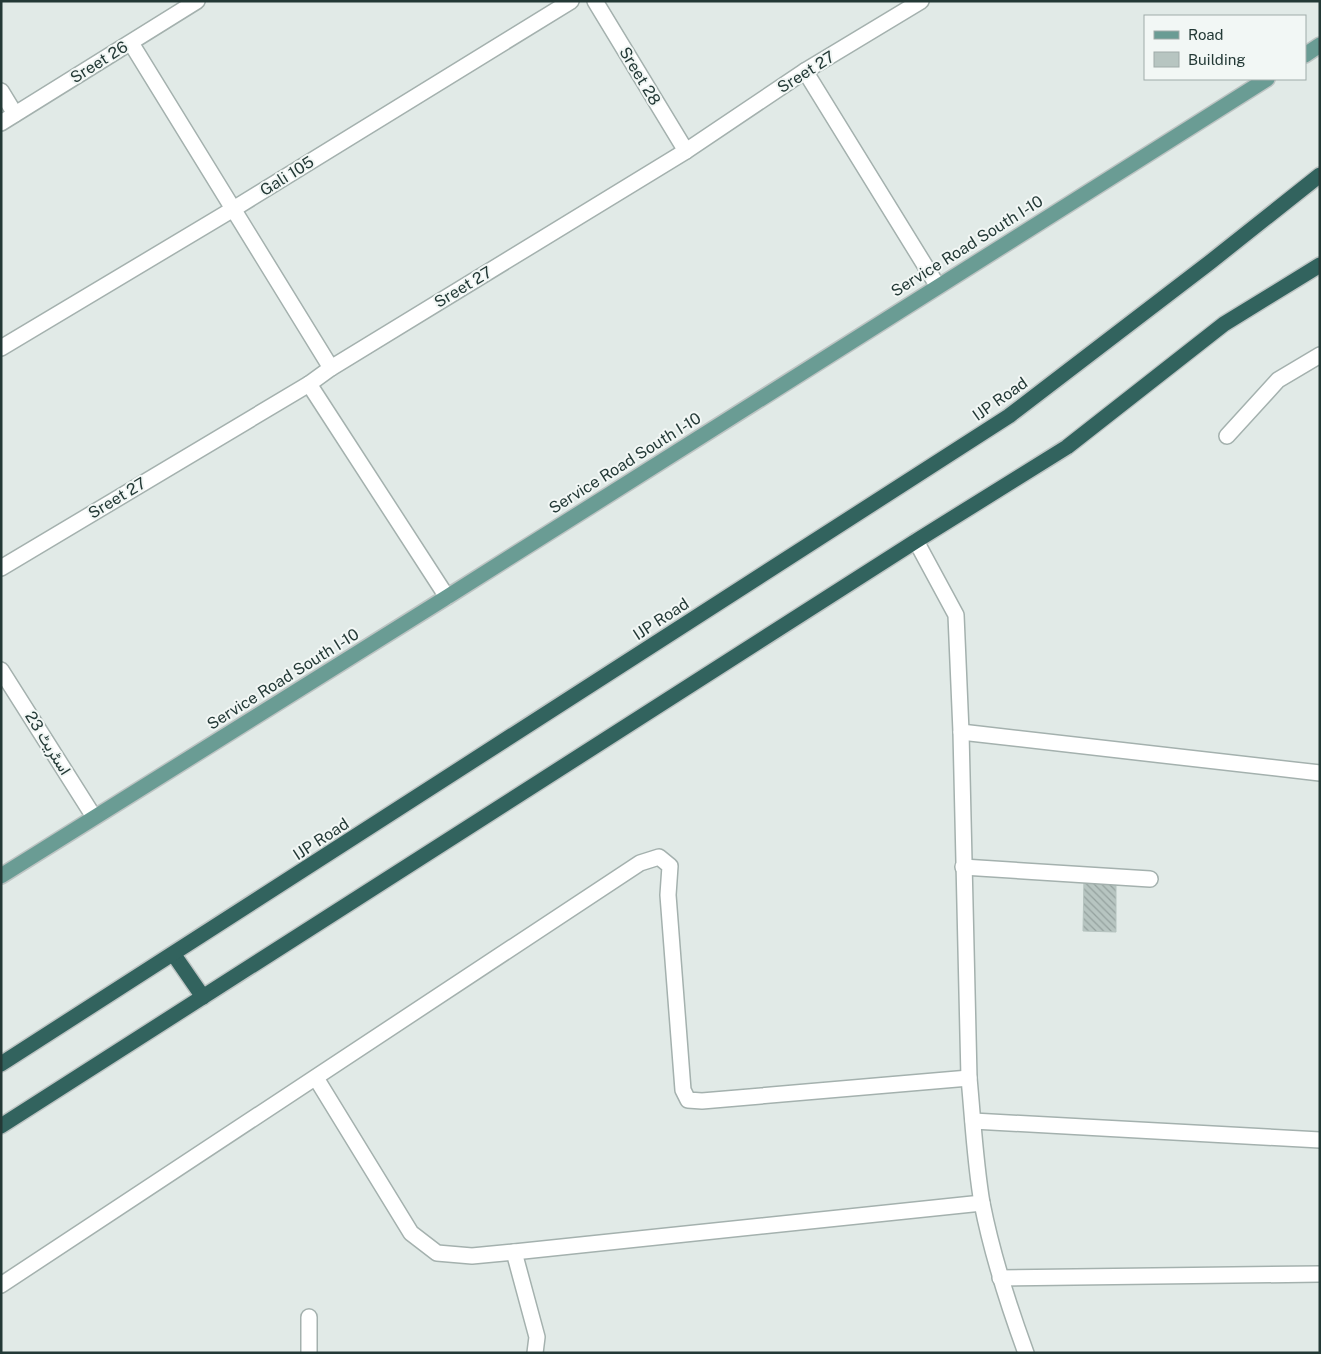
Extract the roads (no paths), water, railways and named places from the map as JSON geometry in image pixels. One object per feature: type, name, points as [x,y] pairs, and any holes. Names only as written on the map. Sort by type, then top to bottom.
[{"type":"highway","name":"IJP Road","points":[[1,1064],[174,955],[1009,416],[1208,264],[1320,174]]},
{"type":"highway","points":[[1,1126],[916,541],[1067,447],[1224,324],[1320,265]]},
{"type":"highway","points":[[174,955],[202,997]]},
{"type":"main road","points":[[1306,54],[1320,45]]},
{"type":"main road","name":"Service Road South I-10","points":[[1,876],[447,598],[937,285],[1265,80]]},
{"type":"street","name":"Sreet 26","points":[[1,123],[197,1]]},
{"type":"street","name":"Gali 105","points":[[1,348],[235,208],[571,1]]},
{"type":"street","name":"Sreet 28","points":[[595,1],[686,151]]},
{"type":"street","name":"Sreet 27","points":[[1,568],[309,384],[332,368],[686,151],[805,71],[919,2]]},
{"type":"street","points":[[131,42],[332,368]]},
{"type":"street","points":[[805,71],[937,285]]},
{"type":"street","points":[[1,91],[15,114]]},
{"type":"street","points":[[1227,436],[1278,380],[1320,355]]},
{"type":"street","points":[[309,384],[447,598]]},
{"type":"street","points":[[916,541],[956,615],[961,732],[969,1078],[973,1121],[982,1202],[1000,1278],[1026,1353]]},
{"type":"street","name":"اسٹریٹ 23","points":[[1,670],[94,817]]},
{"type":"street","points":[[961,732],[1320,772]]},
{"type":"street","points":[[1,1285],[640,863],[659,857],[670,866],[668,896],[683,1090],[688,1100],[702,1102],[969,1078]]},
{"type":"street","points":[[963,867],[1150,879]]},
{"type":"street","points":[[316,1078],[411,1233],[437,1254],[472,1256],[514,1252],[982,1202]]},
{"type":"street","points":[[973,1121],[1320,1140]]},
{"type":"street","points":[[514,1252],[537,1336],[536,1353]]},
{"type":"street","points":[[1000,1278],[1320,1274]]},
{"type":"street","points":[[309,1317],[309,1353]]}]
